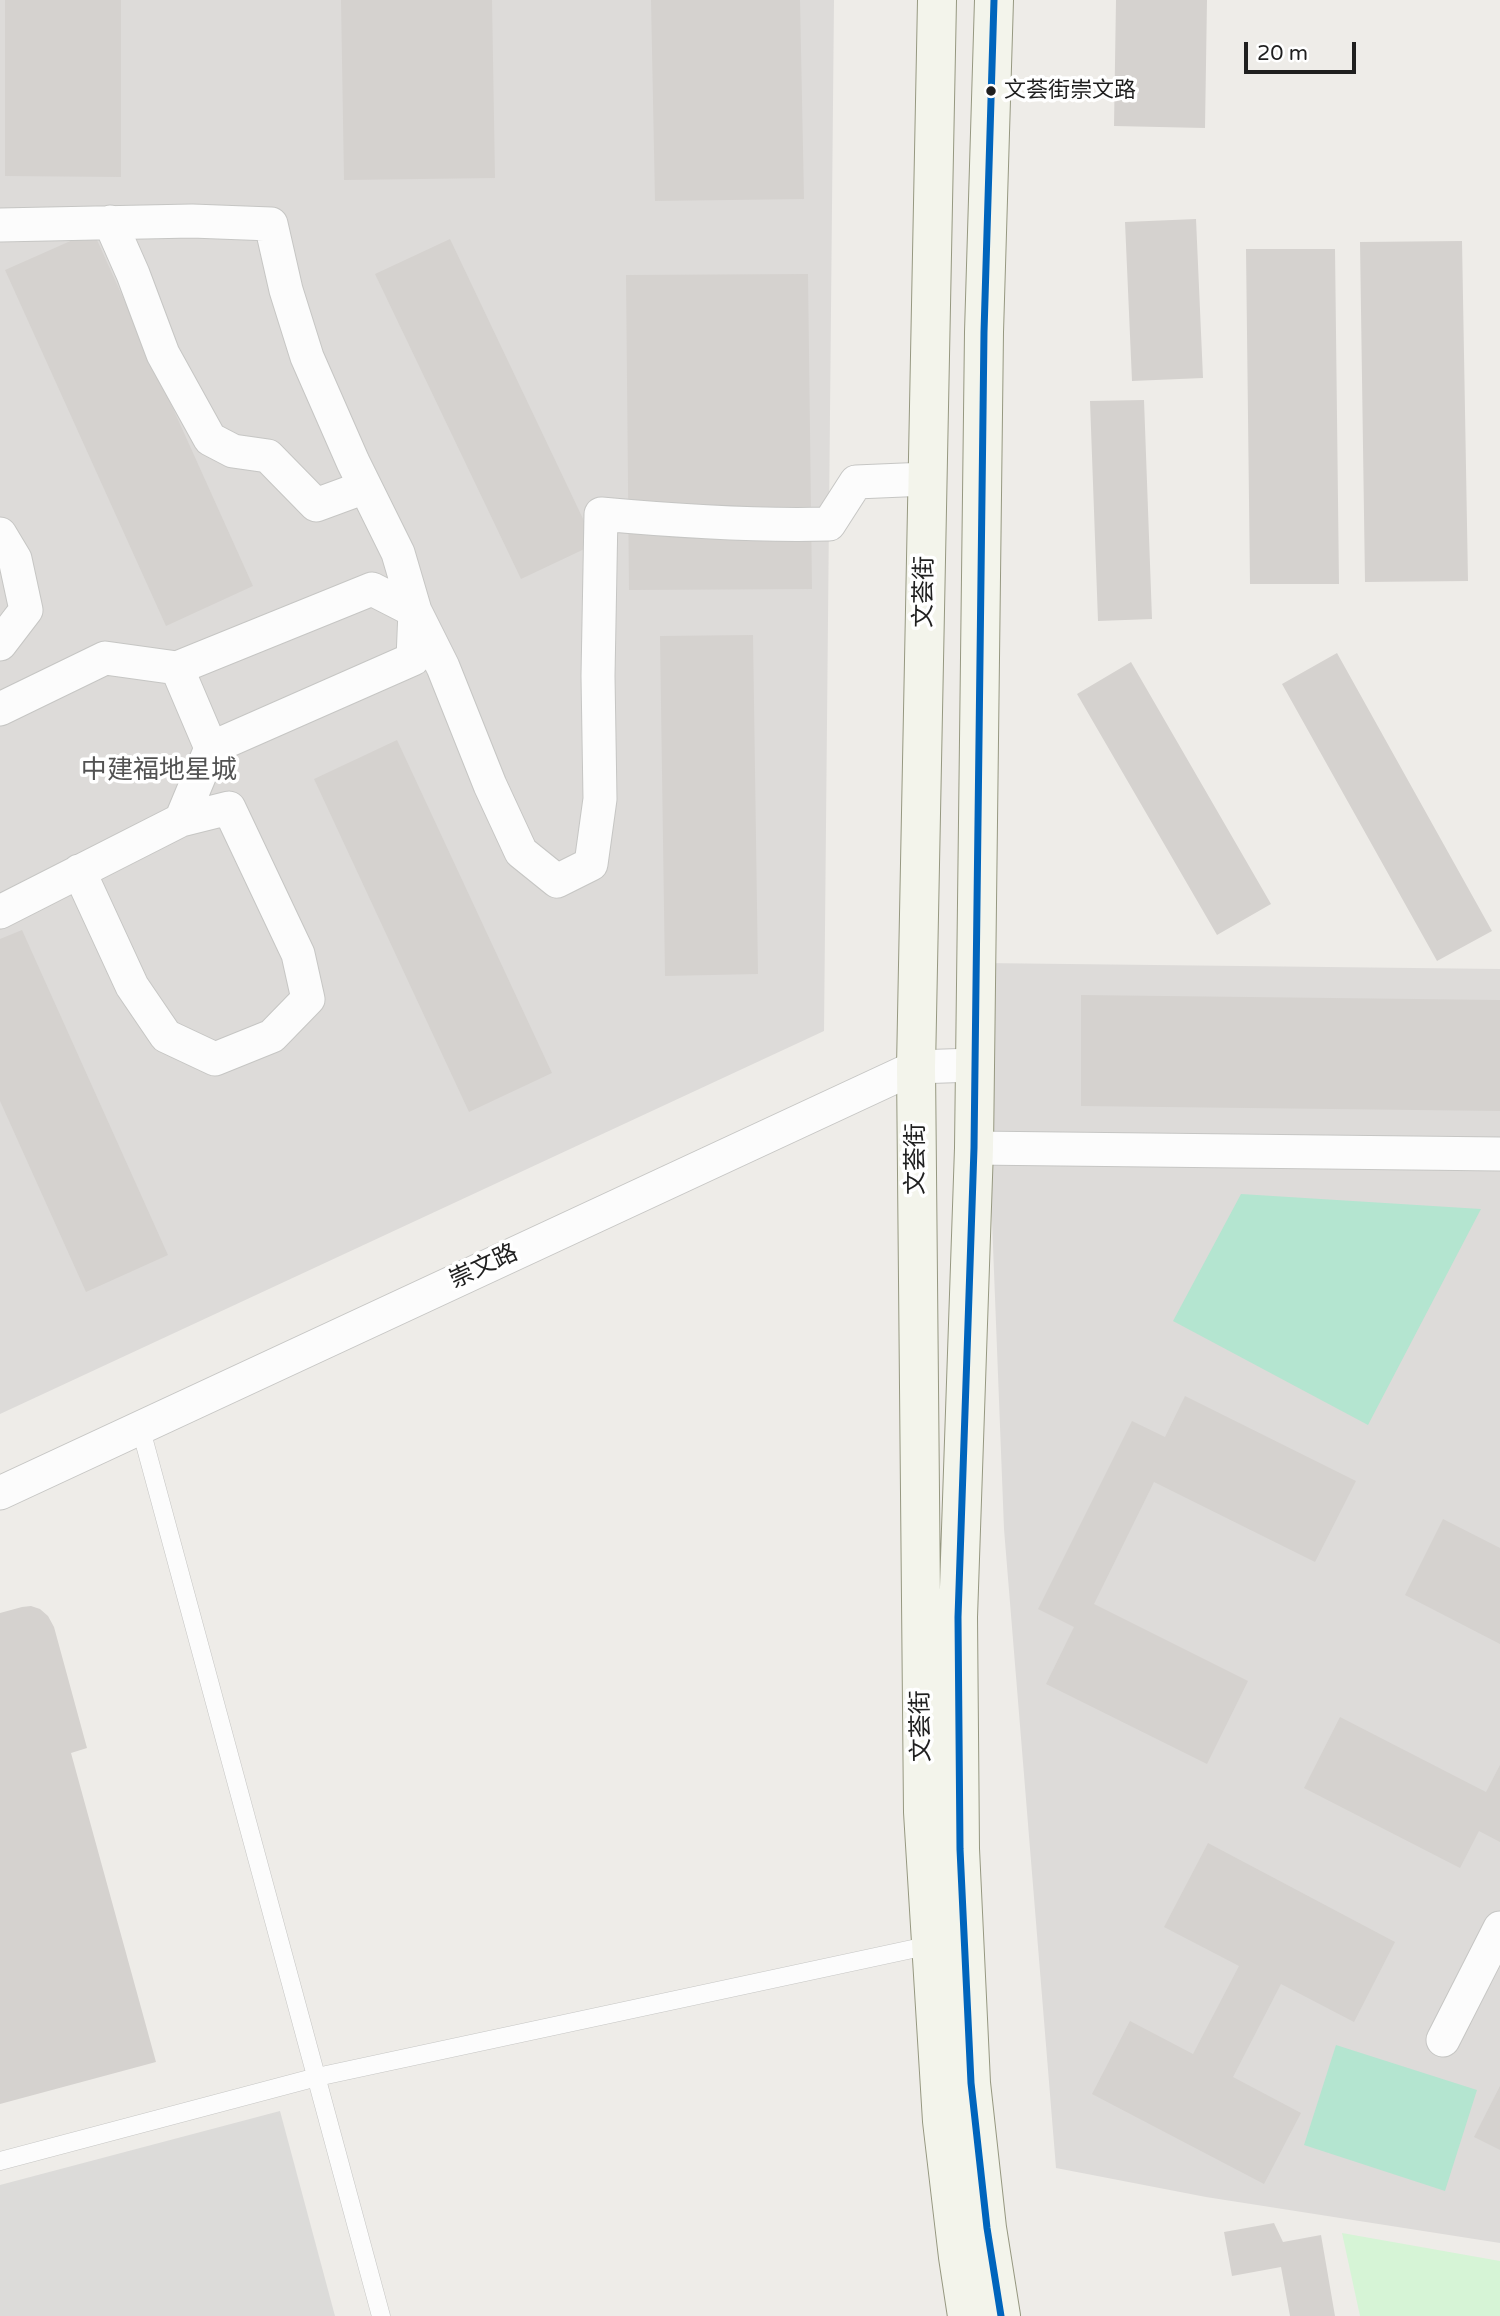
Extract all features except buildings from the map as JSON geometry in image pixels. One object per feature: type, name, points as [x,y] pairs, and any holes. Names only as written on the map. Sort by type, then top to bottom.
[{"type":"main road","name":"文荟街","points":[[937,0],[916,1067],[923,1812],[943,2121],[967,2316]]},
{"type":"main road","name":"文荟街","points":[[993,0],[984,332],[974,1148],[958,1617],[960,1849],[971,2083],[987,2228],[1001,2316]]},
{"type":"street","points":[[0,225],[192,220],[271,224],[286,290],[307,356],[365,487],[398,553],[415,611],[443,667],[490,785],[521,852],[557,881],[591,864],[600,799],[598,676],[601,514],[692,522],[829,524],[856,482],[927,479]]},
{"type":"street","points":[[110,222],[163,354],[210,439],[233,451],[268,456],[316,505],[365,487]]},
{"type":"street","points":[[0,534],[15,559],[26,610],[0,644]]},
{"type":"street","points":[[0,709],[105,658],[177,668],[372,589],[415,611]]},
{"type":"street","points":[[181,820],[211,748],[413,659],[415,611]]},
{"type":"street","points":[[177,668],[211,748]]},
{"type":"street","points":[[0,912],[181,820],[229,808],[298,954],[308,999],[272,1036],[215,1059],[166,1036],[132,986],[79,872]]},
{"type":"street","name":"崇文路","points":[[0,1493],[916,1067],[974,1065]]},
{"type":"street","points":[[974,1148],[1500,1154]]},
{"type":"street","points":[[1443,2040],[1500,1928]]},
{"type":"lane","points":[[140,1426],[381,2316]]},
{"type":"lane","points":[[0,2161],[317,2077],[930,1945]]},
{"type":"shaded area","name":"中建福地星城","points":[[0,0],[834,0],[824,1031],[0,1414]]},
{"type":"shaded area","points":[[982,963],[1500,969],[1500,2243],[1206,2197],[1056,2168],[1004,1529]]},
{"type":"shaded area","points":[[280,2111],[335,2316],[0,2316],[0,2185]]},
{"type":"green space","points":[[1241,1194],[1481,1209],[1368,1425],[1173,1321]]},
{"type":"green space","points":[[1336,2045],[1477,2090],[1445,2191],[1304,2145]]},
{"type":"green space","points":[[1342,2233],[1500,2261],[1500,2316],[1360,2316]]},
{"type":"transit line","points":[[994,0],[984,332],[974,1148],[958,1617],[960,1849],[971,2083],[987,2228],[1001,2316]]},
{"type":"place","name":"文荟街崇文路","points":[[991,91]]},
{"type":"district","name":"中建福地星城","points":[[159,771]]}]
